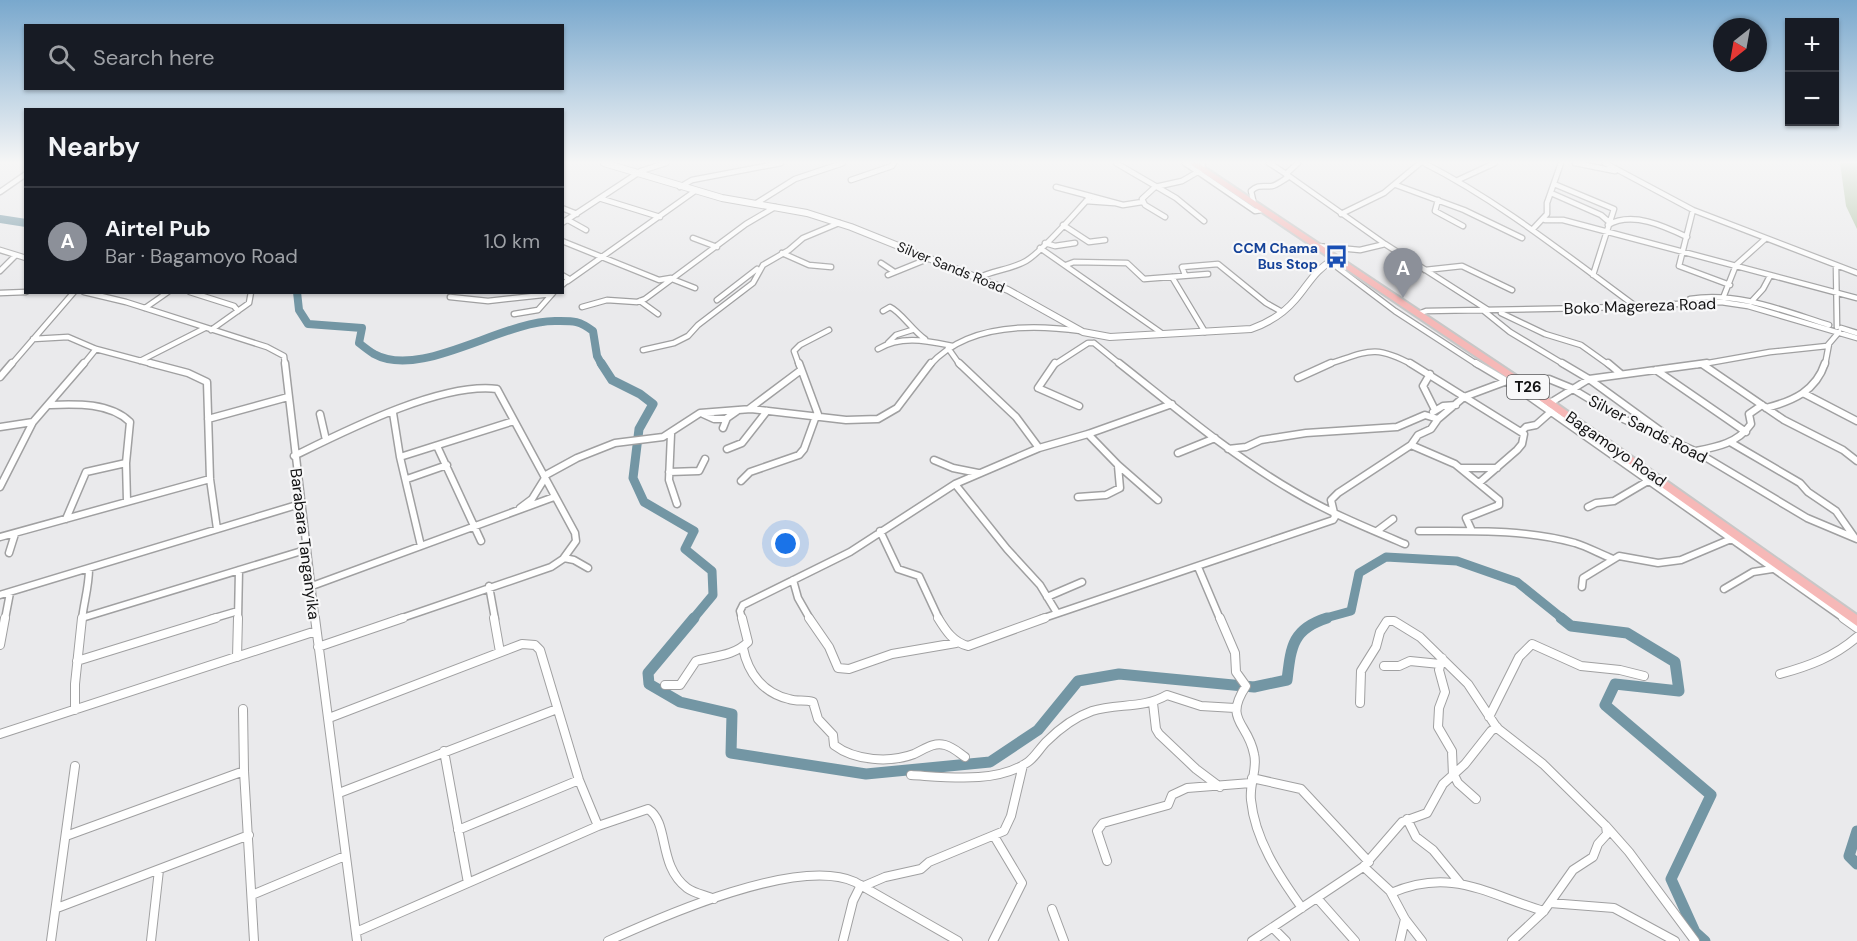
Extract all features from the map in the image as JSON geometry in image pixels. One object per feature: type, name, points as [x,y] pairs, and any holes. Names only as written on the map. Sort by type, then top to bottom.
[{"type":"highway","name":"Bagamoyo Road","points":[[1258,207],[1332,260],[1418,314],[1857,621]]},
{"type":"street","points":[[565,221],[589,207]]},
{"type":"street","points":[[627,207],[660,217]]},
{"type":"street","points":[[564,284],[674,207]]},
{"type":"street","points":[[640,301],[746,224],[775,207]]},
{"type":"street","name":"Silver Sands Road","points":[[775,207],[839,223],[930,258],[1038,305],[1095,339],[1251,329],[1282,312],[1294,302],[1314,271],[1332,260]]},
{"type":"street","points":[[978,278],[989,272],[1012,268],[1025,262],[1080,207]]},
{"type":"street","points":[[1150,207],[1165,217]]},
{"type":"street","points":[[1187,207],[1204,221]]},
{"type":"street","points":[[1331,207],[1489,311],[1545,334],[1581,345],[1621,374]]},
{"type":"street","points":[[1341,214],[1359,207]]},
{"type":"street","points":[[1436,207],[1435,211],[1463,226]]},
{"type":"street","points":[[1453,207],[1522,238]]},
{"type":"street","points":[[1498,207],[1635,305]]},
{"type":"street","points":[[1545,220],[1548,207]]},
{"type":"street","points":[[1581,207],[1600,215],[1607,226]]},
{"type":"street","points":[[1593,275],[1614,209],[1609,207]]},
{"type":"street","points":[[1687,207],[1857,273]]},
{"type":"street","points":[[564,209],[577,214]]},
{"type":"street","points":[[1693,210],[1680,267],[1730,285]]},
{"type":"street","points":[[1532,230],[1545,220],[1559,219],[1607,226],[1684,252],[1857,298]]},
{"type":"street","points":[[1607,226],[1615,220],[1636,220],[1664,226],[1687,237]]},
{"type":"street","points":[[565,221],[586,230]]},
{"type":"street","points":[[717,300],[803,238],[839,223]]},
{"type":"street","points":[[1063,225],[1089,242],[1105,240]]},
{"type":"street","points":[[693,238],[717,247]]},
{"type":"street","points":[[1723,298],[1736,265],[1764,238]]},
{"type":"street","points":[[564,242],[659,280],[673,278],[695,288]]},
{"type":"street","points":[[1045,243],[1055,246],[1075,243]]},
{"type":"street","points":[[1314,245],[1361,250],[1377,248],[1385,244]]},
{"type":"street","points":[[1040,248],[1154,325],[1163,334]]},
{"type":"street","points":[[0,250],[24,258]]},
{"type":"street","points":[[782,253],[812,265],[831,267]]},
{"type":"street","points":[[0,271],[15,256]]},
{"type":"street","points":[[881,263],[891,273],[930,258]]},
{"type":"street","points":[[1332,260],[1383,303],[1465,357],[1512,381]]},
{"type":"street","points":[[1066,265],[1074,262],[1126,263],[1134,266],[1141,278],[1208,274]]},
{"type":"street","points":[[1185,275],[1182,267],[1218,264],[1266,303],[1282,312]]},
{"type":"street","points":[[1695,451],[1719,447],[1730,442],[1746,432],[1751,424],[1749,414],[1764,407],[1797,400],[1814,385],[1823,370],[1829,344],[1838,329],[1836,265]]},
{"type":"street","points":[[1425,270],[1462,266],[1512,290]]},
{"type":"street","points":[[643,350],[678,342],[694,333],[698,325],[753,283],[761,267]]},
{"type":"street","points":[[564,276],[568,278],[568,281]]},
{"type":"street","points":[[1751,302],[1770,276]]},
{"type":"street","points":[[1172,277],[1205,332]]},
{"type":"street","points":[[0,293],[24,292]]},
{"type":"street","points":[[0,376],[72,294]]},
{"type":"street","name":"Barabara Tanganyika","points":[[94,294],[145,308],[281,353],[285,364],[305,550],[312,586],[316,632],[357,937]]},
{"type":"street","points":[[145,308],[165,294]]},
{"type":"street","points":[[196,294],[234,306],[238,311]]},
{"type":"street","points":[[140,362],[208,329],[238,311],[251,300],[251,294]]},
{"type":"street","points":[[450,297],[474,301],[506,301],[546,294]]},
{"type":"street","points":[[514,314],[538,310],[551,294]]},
{"type":"street","points":[[1687,302],[1700,297],[1751,302],[1857,333]]},
{"type":"street","points":[[582,307],[607,300],[640,301],[658,314]]},
{"type":"street","name":"Boko Magereza Road","points":[[1418,314],[1426,311],[1489,311],[1721,302],[1748,306],[1838,329],[1857,338]]},
{"type":"street","points":[[883,311],[895,308],[912,330],[927,342]]},
{"type":"street","points":[[1489,311],[1510,332],[1589,379],[1671,438]]},
{"type":"street","points":[[518,511],[532,499],[545,477],[577,458],[615,442],[663,437],[671,434],[682,427],[694,414],[749,409],[864,421],[888,416],[898,409],[934,358],[972,337],[1022,326],[1083,332]]},
{"type":"street","points":[[741,481],[750,472],[799,455],[818,416],[794,351],[830,330]]},
{"type":"street","points":[[878,349],[897,335],[912,330]]},
{"type":"street","points":[[33,339],[62,336],[140,362],[188,373],[207,382],[210,479],[217,529]]},
{"type":"street","points":[[888,343],[912,339],[951,347],[963,368],[1016,417],[1039,448]]},
{"type":"street","points":[[1079,406],[1038,388],[1055,363],[1095,339],[1243,459],[1294,492],[1405,544]]},
{"type":"street","points":[[1522,431],[1536,425],[1571,388],[1589,379],[1829,344]]},
{"type":"street","points":[[0,487],[33,422],[96,349]]},
{"type":"street","points":[[1298,378],[1369,349],[1397,356],[1430,374],[1524,434],[1522,444],[1479,483]]},
{"type":"street","points":[[1702,364],[1764,407],[1810,435],[1841,448],[1857,461]]},
{"type":"street","points":[[749,409],[801,370]]},
{"type":"street","points":[[1656,370],[1746,432]]},
{"type":"street","points":[[1430,374],[1423,387],[1435,410]]},
{"type":"street","name":"Silver Sands Road","points":[[793,580],[798,601],[828,646],[833,663],[838,668],[849,669],[892,654],[958,644],[968,646],[1057,613],[1333,520],[1335,517],[1331,500],[1338,493],[1411,445],[1418,435],[1431,429],[1438,419],[1464,397],[1512,381],[1549,379],[1571,388],[1621,418],[1671,438],[1792,510],[1856,538]]},
{"type":"street","points":[[294,456],[326,440],[393,413],[469,389],[492,387],[497,389],[534,454],[554,497],[575,533],[576,541],[564,558],[550,567],[318,646]]},
{"type":"street","points":[[1805,394],[1857,421]]},
{"type":"street","points":[[208,419],[288,397]]},
{"type":"street","points":[[48,405],[77,404],[122,413],[130,423],[126,463],[127,501]]},
{"type":"street","points":[[665,686],[680,685],[696,661],[743,648],[748,642],[740,609],[850,552],[955,484],[1039,448],[1088,434],[1173,404]]},
{"type":"street","points":[[1430,417],[1435,410],[1456,405]]},
{"type":"street","points":[[1552,407],[1648,481],[1857,628]]},
{"type":"street","points":[[702,413],[712,418],[726,419],[740,410]]},
{"type":"street","points":[[727,449],[742,443],[767,411]]},
{"type":"street","points":[[393,413],[400,457],[421,546]]},
{"type":"street","points":[[320,414],[326,440]]},
{"type":"street","points":[[1228,449],[1261,440],[1306,433],[1379,430],[1397,427],[1419,417],[1438,419]]},
{"type":"street","points":[[723,428],[726,419]]},
{"type":"street","points":[[400,457],[514,421]]},
{"type":"street","points":[[0,427],[33,422]]},
{"type":"street","points":[[671,434],[670,488],[677,504]]},
{"type":"street","points":[[1088,434],[1118,465],[1158,500]]},
{"type":"street","points":[[1178,453],[1215,438]]},
{"type":"street","points":[[1730,442],[1800,483],[1808,492],[1836,511],[1856,538]]},
{"type":"street","points":[[1411,445],[1461,468],[1498,498],[1500,504],[1466,518],[1472,531]]},
{"type":"street","points":[[438,446],[481,541]]},
{"type":"street","points":[[1242,447],[1245,454],[1243,459]]},
{"type":"street","points":[[669,472],[699,471],[705,459]]},
{"type":"street","points":[[934,460],[953,468],[979,473]]},
{"type":"street","points":[[66,519],[86,472],[126,463]]},
{"type":"street","points":[[406,479],[447,465]]},
{"type":"street","points":[[1078,497],[1107,495],[1118,491],[1120,488],[1118,465]]},
{"type":"street","points":[[1461,468],[1497,468]]},
{"type":"street","points":[[0,537],[210,479]]},
{"type":"street","points":[[1588,507],[1596,503],[1614,501],[1648,481]]},
{"type":"street","points":[[955,484],[1047,597],[1057,613]]},
{"type":"street","points":[[312,586],[554,497]]},
{"type":"street","points":[[0,595],[300,504]]},
{"type":"street","points":[[1377,531],[1393,519]]},
{"type":"street","points":[[880,531],[898,569],[919,576],[949,638],[958,644]]},
{"type":"street","points":[[1419,531],[1488,531],[1563,541],[1613,559]]},
{"type":"street","points":[[9,553],[15,534]]},
{"type":"street","points":[[1581,587],[1583,578],[1623,555],[1658,563],[1681,560],[1731,539]]},
{"type":"street","points":[[82,618],[305,550]]},
{"type":"street","points":[[564,558],[574,560],[588,568]]},
{"type":"street","points":[[1198,567],[1235,653],[1236,672],[1246,686],[1235,699],[1235,708],[1255,756],[1251,781],[1251,803],[1271,866],[1302,908]]},
{"type":"street","points":[[75,710],[77,662],[85,595],[89,586],[89,568]]},
{"type":"street","points":[[1724,589],[1753,572],[1772,569]]},
{"type":"street","points":[[237,657],[239,570]]},
{"type":"street","points":[[1047,597],[1082,582]]},
{"type":"street","points":[[489,586],[500,652]]},
{"type":"street","points":[[0,645],[10,593]]},
{"type":"street","points":[[77,662],[238,611]]},
{"type":"street","points":[[1360,703],[1361,671],[1387,621],[1394,621],[1420,637],[1441,661],[1468,684],[1497,727],[1543,764],[1606,826],[1629,852],[1695,941]]},
{"type":"street","points":[[0,734],[316,632]]},
{"type":"street","points":[[1780,674],[1821,663],[1840,652],[1857,637]]},
{"type":"street","points":[[329,718],[500,652],[531,643],[537,646],[579,780],[598,826]]},
{"type":"street","points":[[1490,717],[1519,657],[1532,644],[1581,666],[1620,670],[1644,676]]},
{"type":"street","points":[[743,648],[752,676],[772,691],[788,699],[807,698],[813,702],[818,719],[830,729],[833,735],[834,745],[847,754],[860,758],[911,755],[928,744],[932,744],[945,745],[965,757]]},
{"type":"street","points":[[1384,666],[1441,661]]},
{"type":"street","points":[[1441,661],[1445,692],[1439,708],[1438,727],[1452,751],[1454,775],[1458,783],[1476,799]]},
{"type":"street","points":[[911,775],[977,779],[1023,765],[1072,721],[1092,711],[1153,703],[1167,695],[1201,706],[1235,708]]},
{"type":"street","points":[[1153,703],[1156,729],[1159,734],[1196,769],[1220,787]]},
{"type":"street","points":[[243,709],[244,771],[254,941]]},
{"type":"street","points":[[339,793],[557,709]]},
{"type":"street","points":[[1252,941],[1335,888],[1366,864],[1394,829],[1407,819],[1423,815],[1431,810],[1443,784],[1497,727]]},
{"type":"street","points":[[444,751],[468,883]]},
{"type":"street","points":[[843,941],[853,901],[862,885],[892,874],[921,869],[929,862],[1004,831],[1009,823],[1023,765]]},
{"type":"street","points":[[51,941],[75,766]]},
{"type":"street","points":[[66,836],[244,771]]},
{"type":"street","points":[[458,830],[579,780]]},
{"type":"street","points":[[1107,861],[1098,837],[1097,831],[1101,825],[1168,805],[1176,791],[1187,788],[1220,787],[1251,781],[1302,789],[1366,864],[1377,881],[1391,893],[1405,919],[1422,941]]},
{"type":"street","points":[[357,937],[468,883],[640,810],[651,810],[657,820],[667,861],[673,871],[687,887],[714,899]]},
{"type":"street","points":[[1407,819],[1416,837],[1433,850],[1461,883]]},
{"type":"street","points":[[1512,941],[1544,911],[1573,870],[1593,857],[1598,844],[1607,834],[1606,826]]},
{"type":"street","points":[[57,908],[249,835]]},
{"type":"street","points":[[993,941],[1022,883],[994,836]]},
{"type":"street","points":[[252,895],[345,856]]},
{"type":"street","points":[[151,941],[159,870]]},
{"type":"street","points":[[608,941],[714,899],[775,881],[808,877],[846,878],[958,941]]},
{"type":"street","points":[[1391,893],[1408,883],[1448,879],[1544,911]]},
{"type":"street","points":[[1317,898],[1355,941]]},
{"type":"street","points":[[1550,903],[1582,907],[1611,907],[1675,941]]},
{"type":"street","points":[[1052,909],[1064,941]]},
{"type":"street","points":[[1400,941],[1405,919]]},
{"type":"street","points":[[1273,928],[1286,941]]},
{"type":"green space","points":[[1846,207],[1857,207],[1857,229]]},
{"type":"waterway","points":[[0,219],[24,223]]},
{"type":"waterway","points":[[297,294],[299,310],[308,324],[362,328],[359,343],[374,354],[393,360],[415,360],[438,355],[534,323],[566,321],[579,323],[593,331],[597,356],[602,365]]},
{"type":"waterway","points":[[601,363],[612,380],[640,394],[653,404],[639,429],[633,478],[644,502],[694,531],[685,549],[712,571],[713,595],[693,619]]},
{"type":"waterway","points":[[1322,619],[1351,611],[1359,573],[1386,557],[1457,561],[1517,582],[1563,619]]},
{"type":"waterway","points":[[694,618],[648,673],[649,684],[680,702],[732,714],[731,753],[866,774],[990,762],[1038,730],[1078,681],[1119,674],[1254,687],[1287,680],[1295,641],[1315,622],[1327,618]]},
{"type":"waterway","points":[[1561,618],[1571,626],[1627,633],[1675,662],[1679,691],[1615,684],[1605,705],[1711,795],[1671,879],[1695,932],[1705,941]]},
{"type":"waterway","points":[[1857,831],[1849,856],[1857,864]]},
{"type":"place","name":"CCM Chama Bus Stop","points":[[1336,256]]},
{"type":"place","name":"Airtel Pub","points":[[1403,298]]}]
